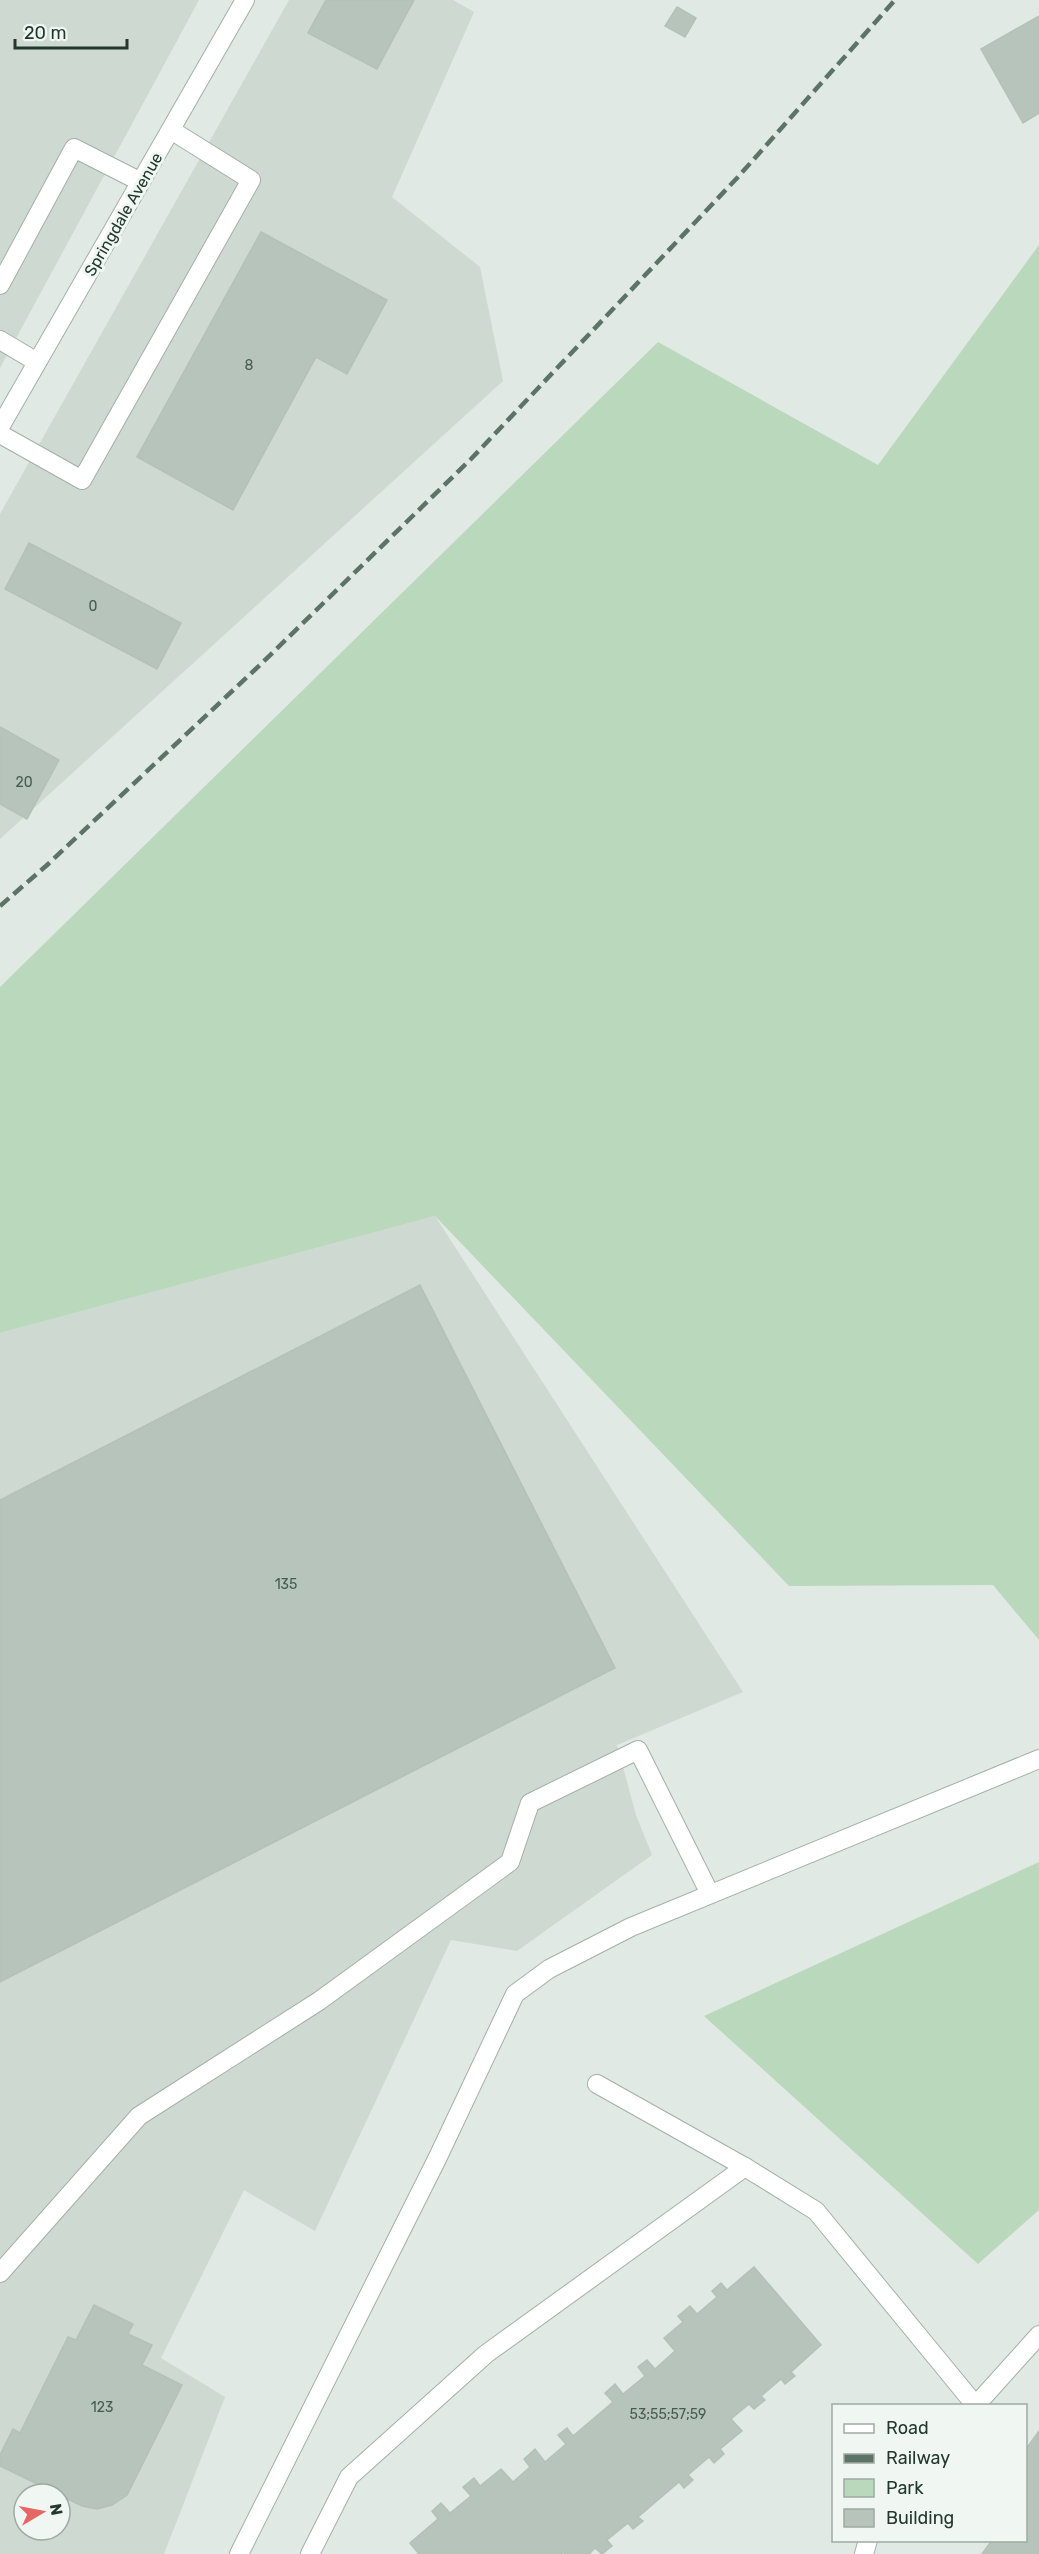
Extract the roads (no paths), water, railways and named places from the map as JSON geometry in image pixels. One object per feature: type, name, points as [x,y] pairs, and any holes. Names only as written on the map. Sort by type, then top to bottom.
[{"type":"street","name":"Springdale Avenue","points":[[0,427],[245,0]]},
{"type":"street","points":[[0,434],[82,480],[252,180],[171,130]]},
{"type":"street","points":[[0,285],[74,148],[141,182]]},
{"type":"street","points":[[0,340],[37,363]]},
{"type":"street","points":[[0,2273],[139,2116],[319,2001],[510,1862],[530,1803],[638,1750],[710,1894]]},
{"type":"street","points":[[239,2554],[431,2170],[516,1994],[549,1969],[630,1927],[1039,1759]]},
{"type":"street","points":[[597,2084],[745,2167],[816,2211],[975,2404]]},
{"type":"street","points":[[310,2554],[349,2477],[486,2354],[745,2167]]},
{"type":"street","points":[[977,2404],[1039,2335]]},
{"type":"railway","points":[[0,906],[46,866],[261,664],[471,459],[738,177],[895,0]]}]
